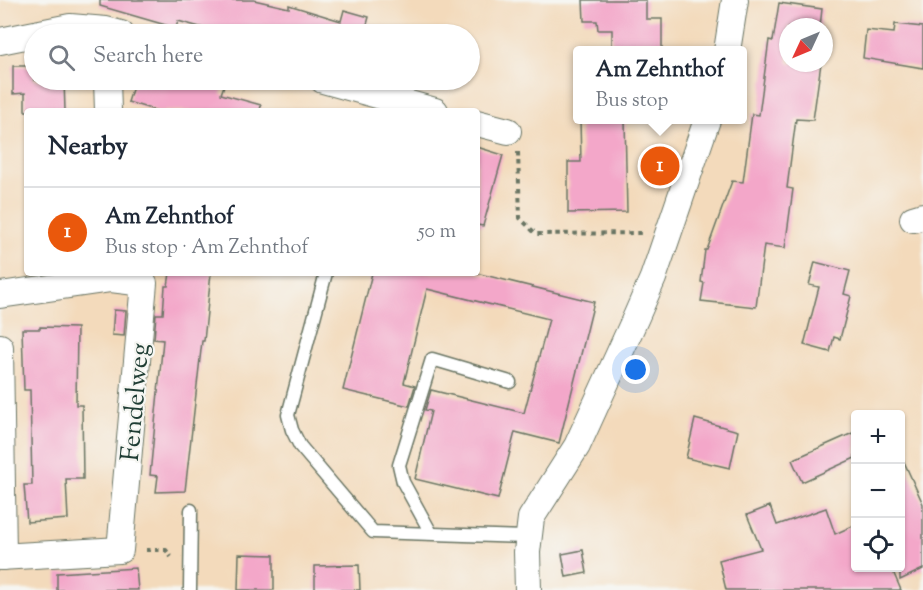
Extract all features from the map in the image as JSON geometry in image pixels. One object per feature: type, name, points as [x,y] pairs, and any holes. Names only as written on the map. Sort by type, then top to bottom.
[{"type":"street","points":[[728,46],[735,0]]},
{"type":"street","points":[[0,41],[24,36]]},
{"type":"street","points":[[107,90],[108,108]]},
{"type":"street","points":[[359,90],[424,108]]},
{"type":"street","points":[[480,124],[508,131]]},
{"type":"street","points":[[528,590],[527,537],[531,518],[570,458],[596,407],[653,278],[706,124]]},
{"type":"street","name":"Fendelweg","points":[[0,295],[111,276],[144,283],[120,550]]},
{"type":"street","points":[[0,347],[1,557],[120,550]]},
{"type":"lane","points":[[325,276],[288,415],[300,446],[373,532],[527,537]]},
{"type":"lane","points":[[431,533],[403,482],[399,465],[432,359],[510,382]]},
{"type":"lane","points":[[190,510],[190,585]]},
{"type":"path","points":[[508,131],[517,134],[520,218],[536,234],[669,233]]},
{"type":"path","points":[[120,550],[166,550],[190,585]]},
{"type":"building","points":[[100,0],[254,0],[289,8],[289,5],[341,21],[344,10],[369,17],[367,24],[189,24],[178,21],[177,24],[162,24],[100,6]]},
{"type":"building","points":[[583,0],[646,0],[646,19],[662,19],[662,46],[612,46],[612,30],[598,30],[597,21],[584,21]]},
{"type":"building","points":[[779,3],[822,9],[821,18],[779,18],[779,72],[820,72],[813,120],[796,119],[787,188],[793,189],[785,248],[764,245],[756,307],[701,301],[705,250],[707,250],[732,181],[743,182],[752,114],[759,115],[769,40],[773,41]]},
{"type":"building","points":[[895,24],[923,27],[923,68],[863,58],[866,30],[894,33]]},
{"type":"building","points":[[13,66],[24,66],[24,90],[64,90],[65,108],[25,108],[25,93],[13,94]]},
{"type":"building","points":[[132,90],[222,90],[221,94],[261,105],[260,108],[147,108],[128,102]]},
{"type":"building","points":[[580,124],[625,124],[627,212],[568,213],[568,162],[581,162]]},
{"type":"building","points":[[480,148],[503,155],[483,226],[480,226]]},
{"type":"building","points":[[815,262],[850,271],[844,294],[851,296],[840,339],[834,337],[830,352],[804,345],[819,287],[809,285]]},
{"type":"building","points":[[480,274],[594,302],[559,443],[515,432],[498,499],[415,479],[431,411],[425,410],[431,390],[524,413],[549,319],[427,289],[404,383],[415,386],[409,406],[343,390],[371,276],[480,276]]},
{"type":"building","points":[[170,276],[211,276],[185,491],[156,492],[158,476],[150,475],[163,340],[154,339],[156,314],[163,314],[165,286],[168,286]]},
{"type":"building","points":[[114,310],[126,311],[124,336],[112,335]]},
{"type":"building","points":[[40,327],[77,328],[76,405],[82,405],[83,479],[66,479],[68,519],[27,522],[24,485],[32,485],[30,390],[24,390],[22,329],[40,329]]},
{"type":"building","points":[[695,419],[738,431],[730,468],[686,458]]},
{"type":"building","points":[[851,434],[851,460],[802,482],[792,460]]},
{"type":"building","points":[[905,464],[923,504],[923,569],[900,580],[900,572],[905,572]]},
{"type":"building","points":[[770,506],[777,525],[826,508],[835,534],[851,527],[851,572],[893,572],[901,590],[726,590],[719,560],[761,549],[747,515]]},
{"type":"building","points":[[583,550],[587,573],[566,577],[562,554]]},
{"type":"building","points":[[239,554],[274,555],[274,590],[238,590]]},
{"type":"building","points":[[359,565],[360,590],[315,590],[315,566]]},
{"type":"building","points":[[136,568],[138,590],[57,590],[57,573]]},
{"type":"place","name":"Am Zehnthof","points":[[660,166]]}]
